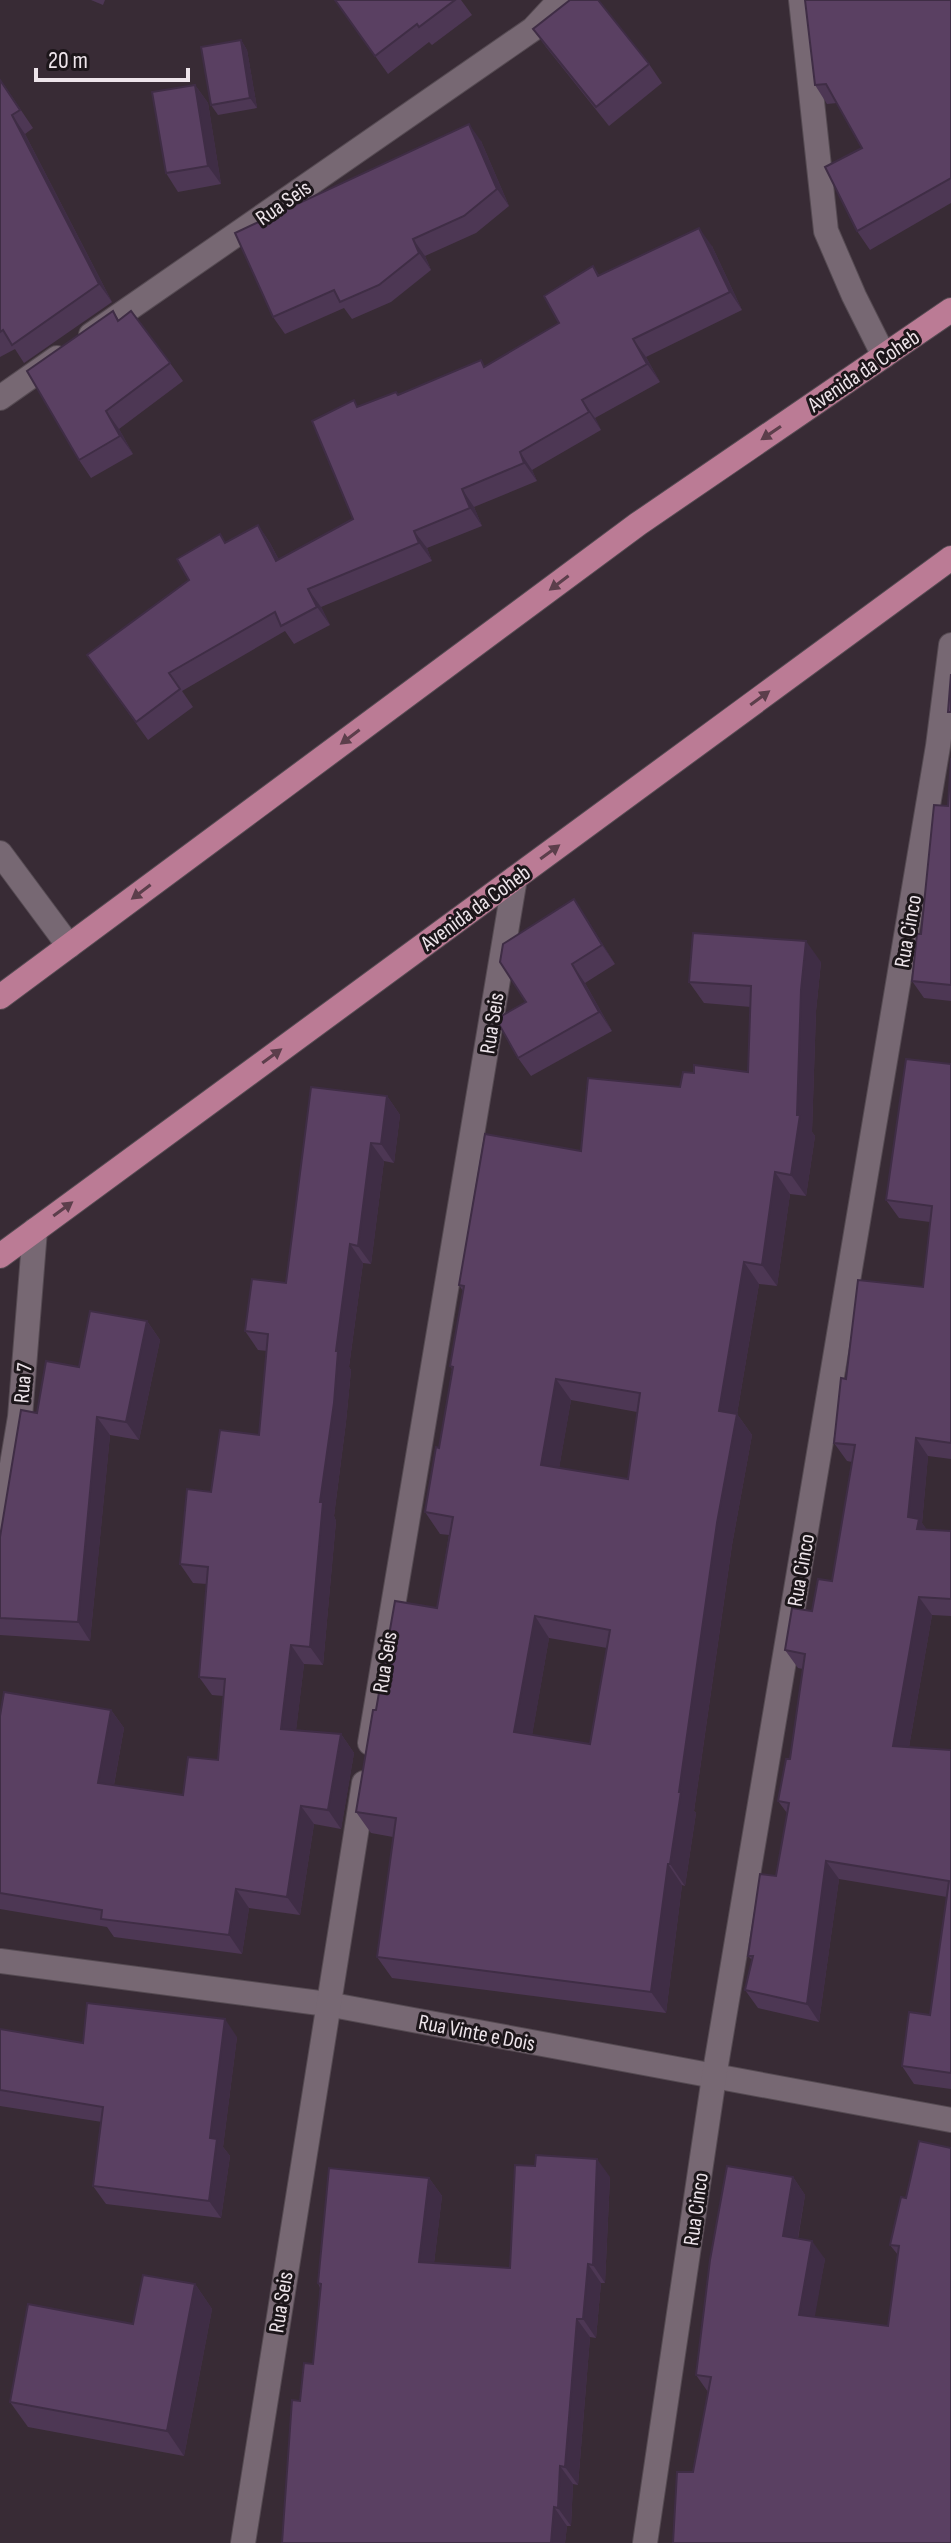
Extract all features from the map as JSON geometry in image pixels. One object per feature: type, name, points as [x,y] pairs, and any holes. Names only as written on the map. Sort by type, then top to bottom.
[{"type":"main road","name":"Avenida da Coheb","points":[[0,997],[638,524],[951,310]]},
{"type":"main road","name":"Avenida da Coheb","points":[[0,1256],[950,563]]},
{"type":"street","name":"Rua Seis","points":[[0,398],[533,29],[560,0]]},
{"type":"street","points":[[801,0],[826,231],[884,356]]},
{"type":"street","name":"Rua Cinco","points":[[645,2543],[714,2077],[936,762],[951,645]]},
{"type":"street","points":[[0,853],[69,946]]},
{"type":"street","name":"Rua Seis","points":[[243,2543],[327,2004],[515,878]]},
{"type":"street","name":"Rua 7","points":[[0,1536],[20,1417],[35,1230]]},
{"type":"street","name":"Rua Vinte e Dois","points":[[0,1961],[327,2004],[951,2120]]},
{"type":"building","points":[[335,0],[455,0],[375,56]]},
{"type":"building","points":[[570,0],[598,0],[649,64],[596,107],[533,29]]},
{"type":"building","points":[[805,0],[951,0],[951,178],[857,231],[825,167],[862,148],[826,84],[815,85]]},
{"type":"building","points":[[241,40],[250,98],[211,105],[201,47]]},
{"type":"building","points":[[0,80],[20,110],[12,115],[99,284],[12,345],[3,330],[0,332]]},
{"type":"building","points":[[195,85],[208,166],[166,173],[152,92]]},
{"type":"building","points":[[469,124],[497,189],[464,216],[413,239],[419,253],[379,285],[340,302],[334,290],[273,317],[235,233]]},
{"type":"building","points":[[699,228],[730,292],[633,339],[647,364],[582,400],[589,412],[520,452],[524,463],[462,489],[470,508],[414,531],[419,543],[308,589],[317,607],[281,626],[275,612],[169,673],[180,689],[136,722],[87,655],[189,580],[177,559],[220,534],[225,543],[258,525],[276,561],[353,519],[312,421],[354,400],[357,407],[396,392],[398,395],[481,360],[484,367],[559,323],[544,296],[593,266],[598,276]]},
{"type":"building","points":[[113,311],[118,321],[131,311],[170,363],[106,411],[120,436],[79,460],[27,371]]},
{"type":"building","points":[[951,674],[951,712],[948,712]]},
{"type":"building","points":[[951,758],[951,985],[912,981],[917,934],[921,934],[934,805],[948,806]]},
{"type":"building","points":[[574,899],[602,945],[572,964],[599,1012],[518,1058],[496,1019],[526,1002],[500,962],[503,944]]},
{"type":"building","points":[[693,933],[806,941],[801,990],[797,1115],[800,1115],[791,1175],[775,1172],[762,1265],[744,1262],[719,1411],[737,1414],[717,1523],[651,1992],[377,1957],[396,1818],[356,1812],[395,1601],[437,1608],[453,1517],[425,1512],[453,1367],[450,1366],[464,1286],[459,1285],[485,1134],[581,1151],[588,1078],[680,1087],[683,1072],[694,1073],[694,1065],[748,1072],[751,986],[689,982]],"holes":[[[556,1379],[640,1393],[628,1479],[541,1465]],[[535,1616],[610,1630],[590,1744],[514,1732]]]},
{"type":"building","points":[[906,1059],[951,1064],[951,1443],[916,1438],[908,1517],[919,1519],[917,1529],[951,1531],[951,1599],[919,1597],[893,1746],[951,1750],[951,2073],[902,2066],[909,2012],[930,2015],[949,1881],[826,1861],[807,2004],[745,1990],[753,1956],[748,1956],[760,1874],[776,1876],[789,1803],[778,1801],[786,1759],[790,1759],[805,1654],[785,1650],[792,1608],[812,1611],[818,1579],[832,1581],[855,1445],[834,1443],[841,1378],[846,1379],[858,1280],[923,1287],[932,1206],[886,1200]]},
{"type":"building","points":[[311,1087],[387,1096],[381,1144],[371,1143],[358,1246],[350,1244],[336,1351],[334,1403],[320,1502],[323,1502],[310,1647],[291,1645],[281,1729],[341,1734],[328,1810],[301,1806],[287,1897],[236,1889],[229,1935],[101,1919],[102,1910],[0,1893],[0,1716],[4,1692],[111,1710],[98,1783],[183,1795],[188,1757],[218,1760],[225,1679],[199,1677],[208,1567],[180,1564],[187,1489],[211,1492],[220,1430],[259,1435],[268,1334],[245,1331],[252,1279],[286,1283]]},
{"type":"building","points":[[90,1311],[147,1321],[126,1422],[97,1417],[78,1622],[0,1618],[0,1537],[21,1410],[37,1413],[46,1361],[79,1367]]},
{"type":"building","points":[[87,2003],[225,2019],[210,2138],[217,2139],[209,2201],[93,2186],[103,2107],[0,2090],[0,2029],[83,2043]]},
{"type":"building","points":[[919,2141],[951,2148],[951,2543],[673,2543],[677,2472],[693,2472],[711,2377],[696,2375],[710,2260],[727,2166],[793,2177],[783,2236],[812,2241],[799,2315],[888,2326],[899,2246],[890,2245],[901,2197],[906,2198]]},
{"type":"building","points":[[536,2155],[597,2159],[593,2265],[588,2264],[583,2319],[577,2319],[565,2467],[560,2466],[558,2508],[554,2507],[551,2543],[282,2543],[292,2400],[300,2401],[304,2363],[313,2364],[329,2168],[429,2178],[419,2262],[510,2268],[515,2165],[535,2166]]},
{"type":"building","points":[[143,2275],[195,2284],[167,2431],[10,2402],[28,2304],[133,2324]]}]
